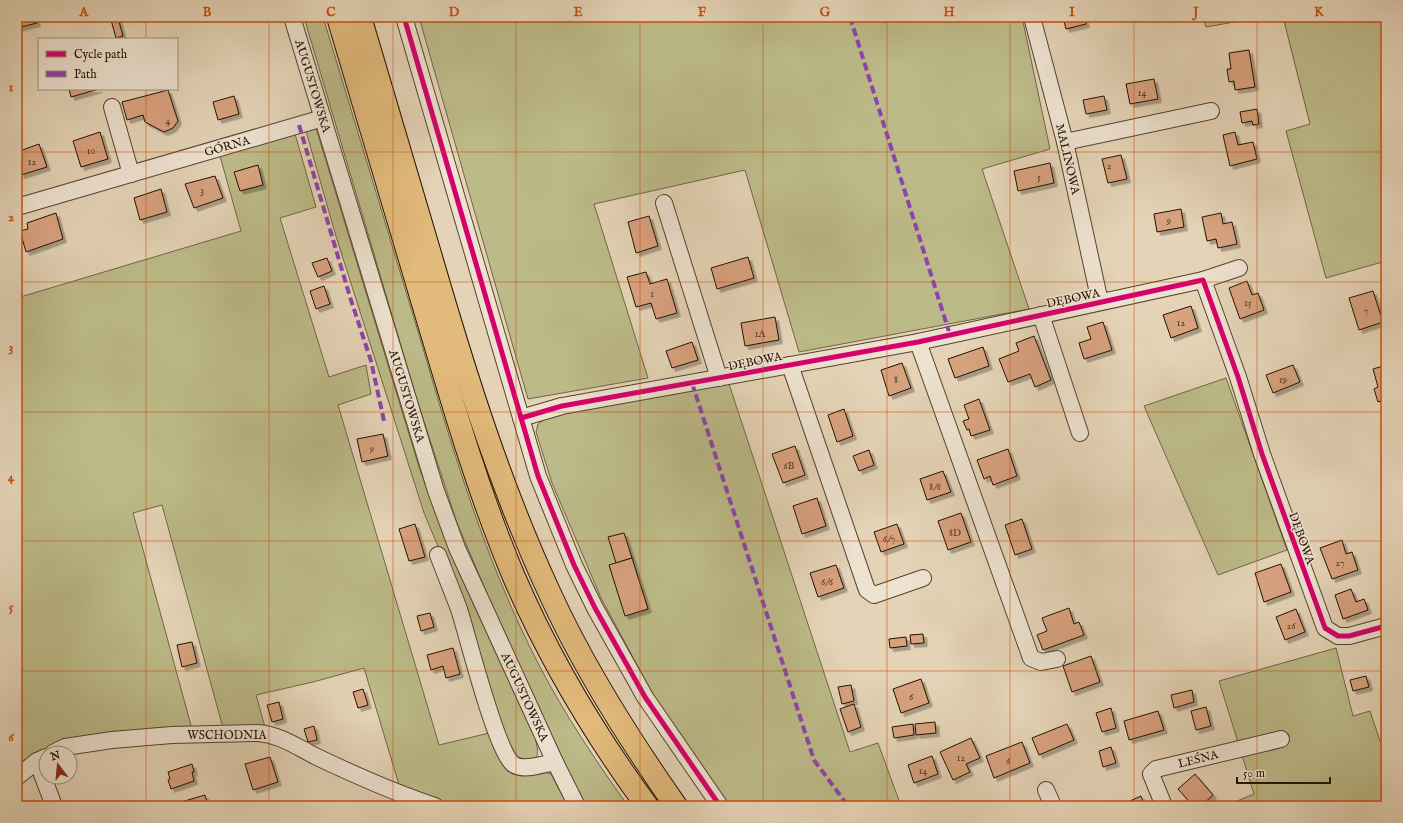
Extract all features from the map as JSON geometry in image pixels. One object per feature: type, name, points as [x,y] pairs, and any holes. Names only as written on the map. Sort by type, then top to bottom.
[{"type":"highway","points":[[338,17],[455,413],[478,484],[497,535],[534,620],[552,655],[590,723],[647,806]]},
{"type":"highway","points":[[360,17],[462,362],[485,433],[519,522],[551,597],[584,660],[609,705],[647,765],[676,806]]},
{"type":"street","name":"AUGUSTOWSKA","points":[[292,17],[436,491],[457,548],[555,762],[577,806]]},
{"type":"street","points":[[404,17],[538,476],[557,524],[574,566],[595,608],[645,697],[720,806]]},
{"type":"street","name":"MALINOWA","points":[[1032,17],[1065,142],[1100,302]]},
{"type":"street","points":[[112,107],[131,174]]},
{"type":"street","points":[[1065,142],[1211,111]]},
{"type":"street","name":"GÓRNA","points":[[17,207],[322,118]]},
{"type":"street","points":[[664,203],[719,378]]},
{"type":"street","points":[[1203,280],[1239,268]]},
{"type":"street","name":"DĘBOWA","points":[[521,418],[562,406],[918,342],[1203,280],[1238,377],[1264,461],[1325,628],[1338,636],[1349,636],[1386,626]]},
{"type":"street","points":[[1041,315],[1080,433]]},
{"type":"street","points":[[918,342],[1031,658],[1042,662],[1057,659]]},
{"type":"street","points":[[790,365],[867,590],[874,595],[923,578]]},
{"type":"street","points":[[438,555],[459,610],[490,715],[505,754],[514,765],[520,767],[555,762]]},
{"type":"street","name":"WSCHODNIA","points":[[78,745],[112,740],[172,735],[270,734],[282,738],[317,757],[408,797],[435,806]]},
{"type":"street","name":"LEŚNA","points":[[1164,806],[1151,774],[1156,769],[1281,739]]},
{"type":"street","points":[[17,777],[38,762]]},
{"type":"street","points":[[49,785],[54,806]]},
{"type":"street","points":[[1046,790],[1053,806]]},
{"type":"shaded area","points":[[304,17],[323,17],[446,427],[487,548],[503,587],[520,626],[559,702],[628,806],[586,806],[509,645],[457,523],[417,400]]},
{"type":"shaded area","points":[[419,17],[1022,17],[1050,149],[982,169],[1029,309],[799,352],[745,170],[594,204],[648,378],[528,399]]},
{"type":"shaded area","points":[[1203,17],[1263,17],[1206,27]]},
{"type":"shaded area","points":[[1283,17],[1386,17],[1386,261],[1326,278],[1286,131],[1310,124]]},
{"type":"shaded area","points":[[316,128],[419,467],[446,542],[533,731],[537,744],[537,754],[534,760],[527,761],[516,758],[509,749],[461,601],[424,513],[335,233],[306,131]]},
{"type":"shaded area","points":[[295,134],[316,207],[280,218],[329,377],[366,365],[371,394],[338,405],[439,745],[489,733],[499,758],[551,774],[568,806],[454,806],[400,788],[364,668],[313,682],[256,695],[265,727],[223,728],[162,505],[133,513],[192,729],[64,740],[54,745],[38,745],[38,753],[17,767],[17,298],[241,231],[220,156]]},
{"type":"shaded area","points":[[1226,378],[1287,550],[1218,575],[1144,406]]},
{"type":"shaded area","points":[[729,384],[850,752],[878,743],[901,806],[730,806],[657,702],[601,598],[552,483],[536,432],[538,424],[548,416]]},
{"type":"shaded area","points":[[1336,648],[1353,716],[1370,711],[1386,759],[1386,806],[1225,806],[1254,794],[1219,681]]},
{"type":"building","points":[[17,17],[35,17],[37,23],[17,28]]},
{"type":"building","points":[[1063,17],[1084,17],[1086,24],[1066,29]]},
{"type":"building","points":[[118,18],[123,36],[116,38],[111,20]]},
{"type":"building","points":[[1249,50],[1255,87],[1235,90],[1234,81],[1229,82],[1227,69],[1231,69],[1229,53]]},
{"type":"building","points":[[1154,79],[1158,99],[1130,104],[1126,84]]},
{"type":"building","points":[[69,90],[96,90],[71,97]]},
{"type":"building","points":[[168,90],[178,121],[173,128],[164,132],[145,122],[143,115],[127,120],[122,102]]},
{"type":"building","points":[[234,96],[239,114],[218,120],[213,102]]},
{"type":"building","points":[[1104,96],[1107,110],[1086,114],[1083,100]]},
{"type":"building","points":[[1257,109],[1259,124],[1253,125],[1252,121],[1242,123],[1240,112]]},
{"type":"building","points":[[100,132],[108,159],[81,167],[73,141]]},
{"type":"building","points":[[1235,132],[1238,145],[1253,142],[1257,159],[1230,166],[1223,135]]},
{"type":"building","points":[[39,144],[47,167],[21,175],[17,160],[17,152]]},
{"type":"building","points":[[1121,155],[1127,179],[1108,183],[1102,159]]},
{"type":"building","points":[[1050,163],[1054,183],[1018,191],[1014,171]]},
{"type":"building","points":[[258,165],[263,185],[240,191],[234,172]]},
{"type":"building","points":[[215,176],[223,198],[194,208],[185,184]]},
{"type":"building","points":[[161,189],[167,212],[140,220],[134,198]]},
{"type":"building","points":[[1181,209],[1184,227],[1157,232],[1154,214]]},
{"type":"building","points":[[56,213],[63,239],[26,252],[20,231],[28,229],[27,223]]},
{"type":"building","points":[[1221,213],[1223,224],[1232,222],[1237,244],[1218,248],[1216,239],[1207,241],[1202,217]]},
{"type":"building","points":[[649,216],[658,246],[636,253],[628,222]]},
{"type":"building","points":[[748,257],[754,278],[717,289],[711,268]]},
{"type":"building","points":[[327,258],[332,271],[318,277],[312,263]]},
{"type":"building","points":[[646,272],[650,284],[667,279],[677,313],[656,319],[651,303],[636,307],[627,277]]},
{"type":"building","points":[[1247,281],[1252,295],[1258,293],[1264,310],[1240,319],[1229,288]]},
{"type":"building","points":[[324,286],[330,304],[316,309],[310,291]]},
{"type":"building","points":[[1373,291],[1383,322],[1359,330],[1349,298]]},
{"type":"building","points":[[1191,306],[1198,328],[1171,338],[1163,315]]},
{"type":"building","points":[[775,317],[779,340],[745,346],[741,323]]},
{"type":"building","points":[[1103,322],[1112,350],[1084,359],[1079,343],[1091,339],[1087,327]]},
{"type":"building","points":[[1034,336],[1051,380],[1035,387],[1030,374],[1008,382],[999,359],[1019,351],[1016,343]]},
{"type":"building","points":[[692,342],[698,360],[672,368],[666,351]]},
{"type":"building","points":[[983,347],[989,366],[955,378],[948,359]]},
{"type":"building","points":[[902,363],[911,388],[889,396],[881,370]]},
{"type":"building","points":[[1293,365],[1300,382],[1273,393],[1266,375]]},
{"type":"building","points":[[1386,365],[1386,399],[1378,402],[1374,389],[1378,387],[1373,369]]},
{"type":"building","points":[[979,399],[990,430],[971,436],[969,429],[967,430],[963,421],[969,419],[964,405]]},
{"type":"building","points":[[844,409],[853,436],[837,442],[828,415]]},
{"type":"building","points":[[383,434],[388,456],[362,462],[357,439]]},
{"type":"building","points":[[795,446],[805,475],[783,483],[772,454]]},
{"type":"building","points":[[1008,449],[1017,476],[993,485],[990,476],[984,479],[977,460]]},
{"type":"building","points":[[869,450],[874,465],[859,471],[853,456]]},
{"type":"building","points":[[943,471],[951,492],[927,500],[920,479]]},
{"type":"building","points":[[817,498],[826,526],[802,534],[793,506]]},
{"type":"building","points":[[961,513],[971,542],[948,550],[938,521]]},
{"type":"building","points":[[1022,519],[1032,549],[1015,555],[1005,525]]},
{"type":"building","points":[[415,524],[425,557],[409,561],[399,529]]},
{"type":"building","points":[[897,524],[904,544],[881,552],[874,532]]},
{"type":"building","points":[[624,533],[632,558],[616,563],[608,537]]},
{"type":"building","points":[[1342,540],[1346,554],[1352,552],[1358,570],[1332,579],[1320,548]]},
{"type":"building","points":[[632,558],[648,609],[625,616],[609,565]]},
{"type":"building","points":[[1281,564],[1291,592],[1264,602],[1255,573]]},
{"type":"building","points":[[836,565],[844,588],[818,597],[810,573]]},
{"type":"building","points":[[1351,589],[1356,602],[1364,599],[1368,610],[1343,619],[1335,595]]},
{"type":"building","points":[[1069,608],[1074,624],[1079,622],[1084,635],[1043,650],[1037,635],[1047,631],[1042,618]]},
{"type":"building","points":[[1296,609],[1305,632],[1285,640],[1276,617]]},
{"type":"building","points":[[430,613],[434,627],[421,631],[417,616]]},
{"type":"building","points":[[923,634],[924,643],[911,644],[910,635]]},
{"type":"building","points":[[906,637],[907,646],[890,648],[889,639]]},
{"type":"building","points":[[192,642],[197,663],[182,667],[177,645]]},
{"type":"building","points":[[453,648],[460,674],[446,678],[443,666],[431,670],[427,655]]},
{"type":"building","points":[[1091,656],[1100,682],[1072,692],[1063,666]]},
{"type":"building","points":[[1366,676],[1369,687],[1353,691],[1350,680]]},
{"type":"building","points":[[921,679],[929,703],[901,713],[893,689]]},
{"type":"building","points":[[851,685],[854,701],[842,704],[838,687]]},
{"type":"building","points":[[363,689],[368,705],[358,708],[353,692]]},
{"type":"building","points":[[1192,690],[1194,702],[1174,708],[1171,695]]},
{"type":"building","points":[[279,702],[283,719],[272,722],[267,705]]},
{"type":"building","points":[[854,704],[861,727],[848,732],[840,709]]},
{"type":"building","points":[[1206,707],[1211,726],[1196,730],[1191,711]]},
{"type":"building","points":[[1111,708],[1116,728],[1102,732],[1096,713]]},
{"type":"building","points":[[1158,711],[1164,730],[1129,740],[1124,721]]},
{"type":"building","points":[[935,722],[936,733],[916,735],[915,724]]},
{"type":"building","points":[[913,724],[914,735],[894,738],[892,727]]},
{"type":"building","points":[[1067,724],[1074,740],[1039,755],[1032,738]]},
{"type":"building","points":[[314,726],[317,740],[308,742],[304,729]]},
{"type":"building","points":[[971,738],[980,758],[966,764],[970,772],[953,780],[940,752]]},
{"type":"building","points":[[1022,742],[1030,763],[994,778],[986,756]]},
{"type":"building","points":[[1111,747],[1116,763],[1103,767],[1099,751]]},
{"type":"building","points":[[932,756],[938,774],[914,783],[908,765]]},
{"type":"building","points":[[270,757],[278,782],[253,790],[245,764]]},
{"type":"building","points":[[192,764],[194,781],[171,789],[168,780],[170,779],[168,772]]},
{"type":"building","points":[[1195,774],[1213,795],[1201,806],[1193,806],[1178,789]]},
{"type":"building","points":[[205,795],[208,806],[179,806],[178,803]]},
{"type":"building","points":[[1141,796],[1145,806],[1121,806],[1121,805]]},
{"type":"marked path","points":[[850,17],[950,335]]},
{"type":"marked path","points":[[299,125],[350,297],[371,361],[384,421]]},
{"type":"marked path","points":[[692,383],[814,760],[848,806]]},
{"type":"cycle path","points":[[404,17],[538,476],[574,565],[595,608],[645,697],[720,806]]},
{"type":"cycle path","points":[[521,418],[562,406],[918,342],[1203,280],[1238,377],[1262,454],[1325,628],[1338,636],[1349,636],[1386,626]]}]
